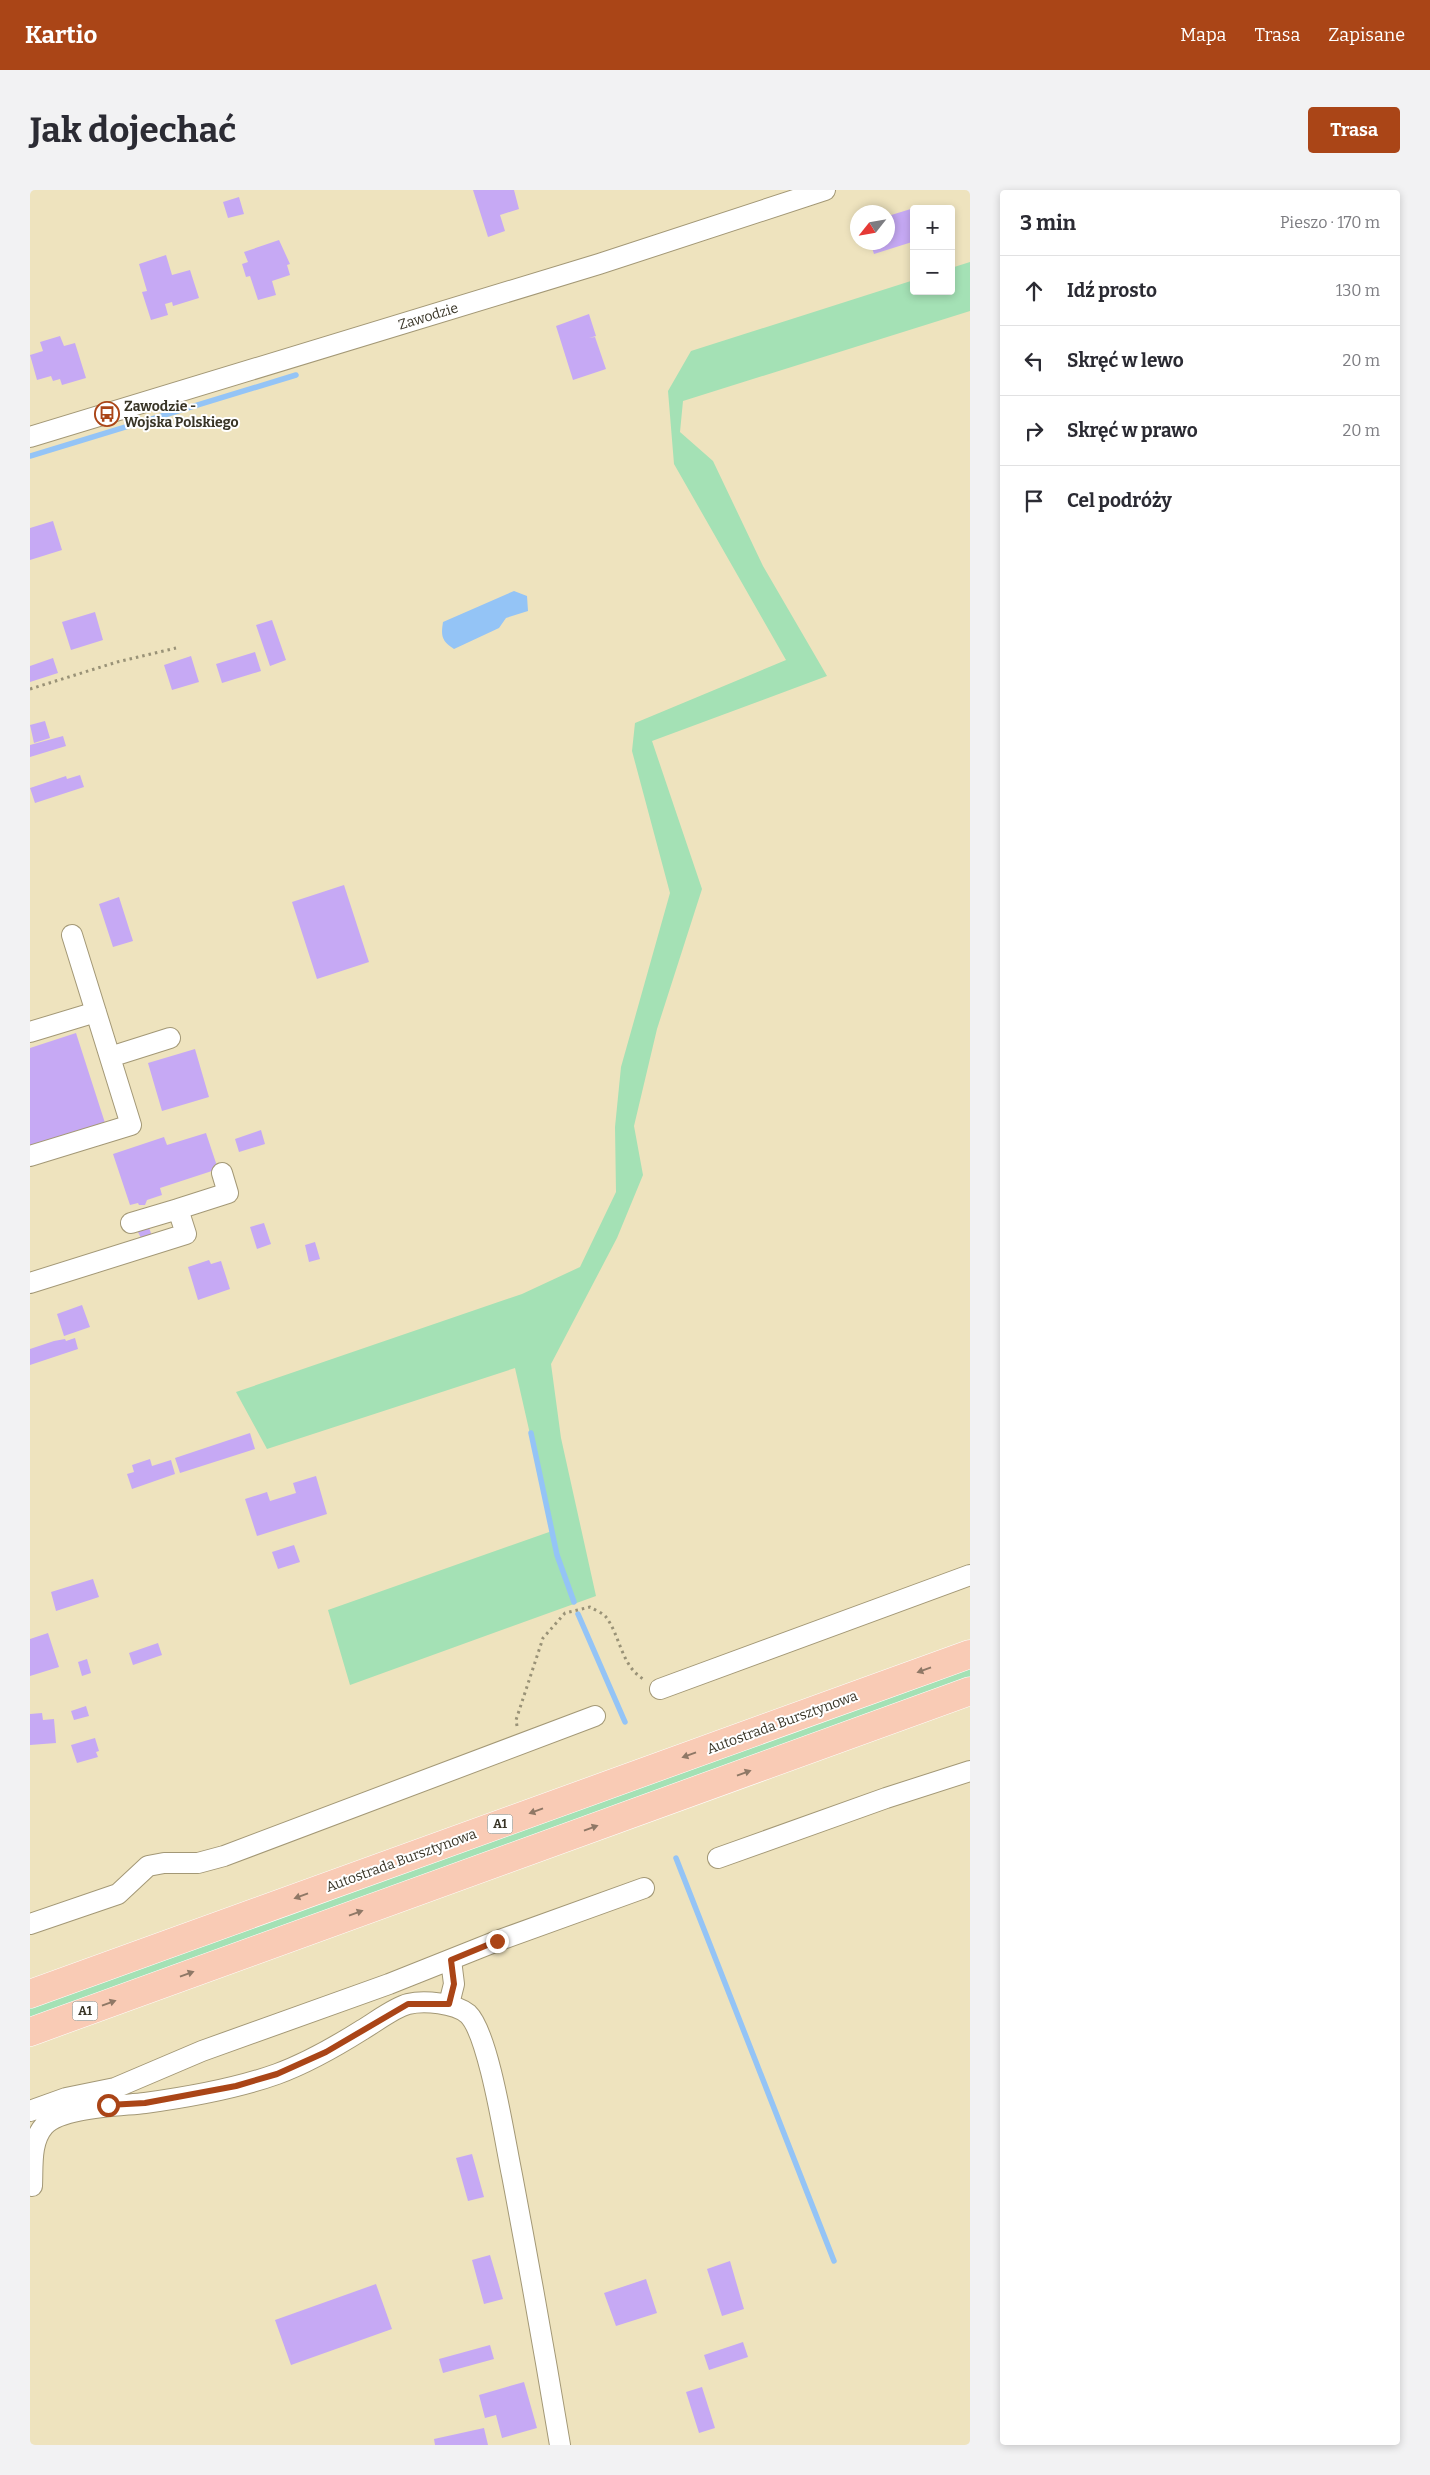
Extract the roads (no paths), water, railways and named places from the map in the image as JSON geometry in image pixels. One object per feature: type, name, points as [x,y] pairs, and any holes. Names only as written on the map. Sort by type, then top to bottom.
[{"type":"highway","name":"Autostrada Bursztynowa","points":[[30,1994],[970,1654]]},
{"type":"highway","name":"A1","points":[[30,2032],[970,1691]]},
{"type":"street","name":"Zawodzie","points":[[30,437],[580,269],[825,190]]},
{"type":"street","points":[[30,1156],[131,1126],[72,936]]},
{"type":"street","points":[[30,1032],[96,1012]]},
{"type":"street","points":[[110,1057],[170,1038]]},
{"type":"street","points":[[131,1223],[228,1193],[222,1173]]},
{"type":"street","points":[[30,1283],[186,1234],[178,1208]]},
{"type":"street","points":[[660,1689],[970,1575]]},
{"type":"street","points":[[30,1924],[118,1894],[148,1866],[164,1863],[198,1863],[224,1856],[595,1716]]},
{"type":"street","points":[[718,1858],[886,1798],[970,1771]]},
{"type":"street","points":[[30,2110],[66,2098],[115,2088],[202,2051],[644,1888]]},
{"type":"street","points":[[449,2004],[454,1984],[451,1960]]},
{"type":"street","points":[[32,2186],[35,2142],[44,2125],[58,2117],[108,2105],[145,2103],[236,2086],[277,2074],[326,2052],[408,2004],[449,2004],[470,2016],[483,2042],[504,2133],[538,2313],[560,2445]]},
{"type":"water","points":[[514,591],[527,596],[528,611],[506,618],[499,628],[454,649],[444,640],[442,634],[443,622]]},
{"type":"waterway","points":[[30,456],[296,375]]},
{"type":"waterway","points":[[531,1433],[557,1555],[574,1602]]},
{"type":"waterway","points":[[578,1614],[625,1722]]},
{"type":"waterway","points":[[676,1858],[834,2261]]},
{"type":"place","name":"Zawodzie - Wojska Polskiego","points":[[107,414]]}]
